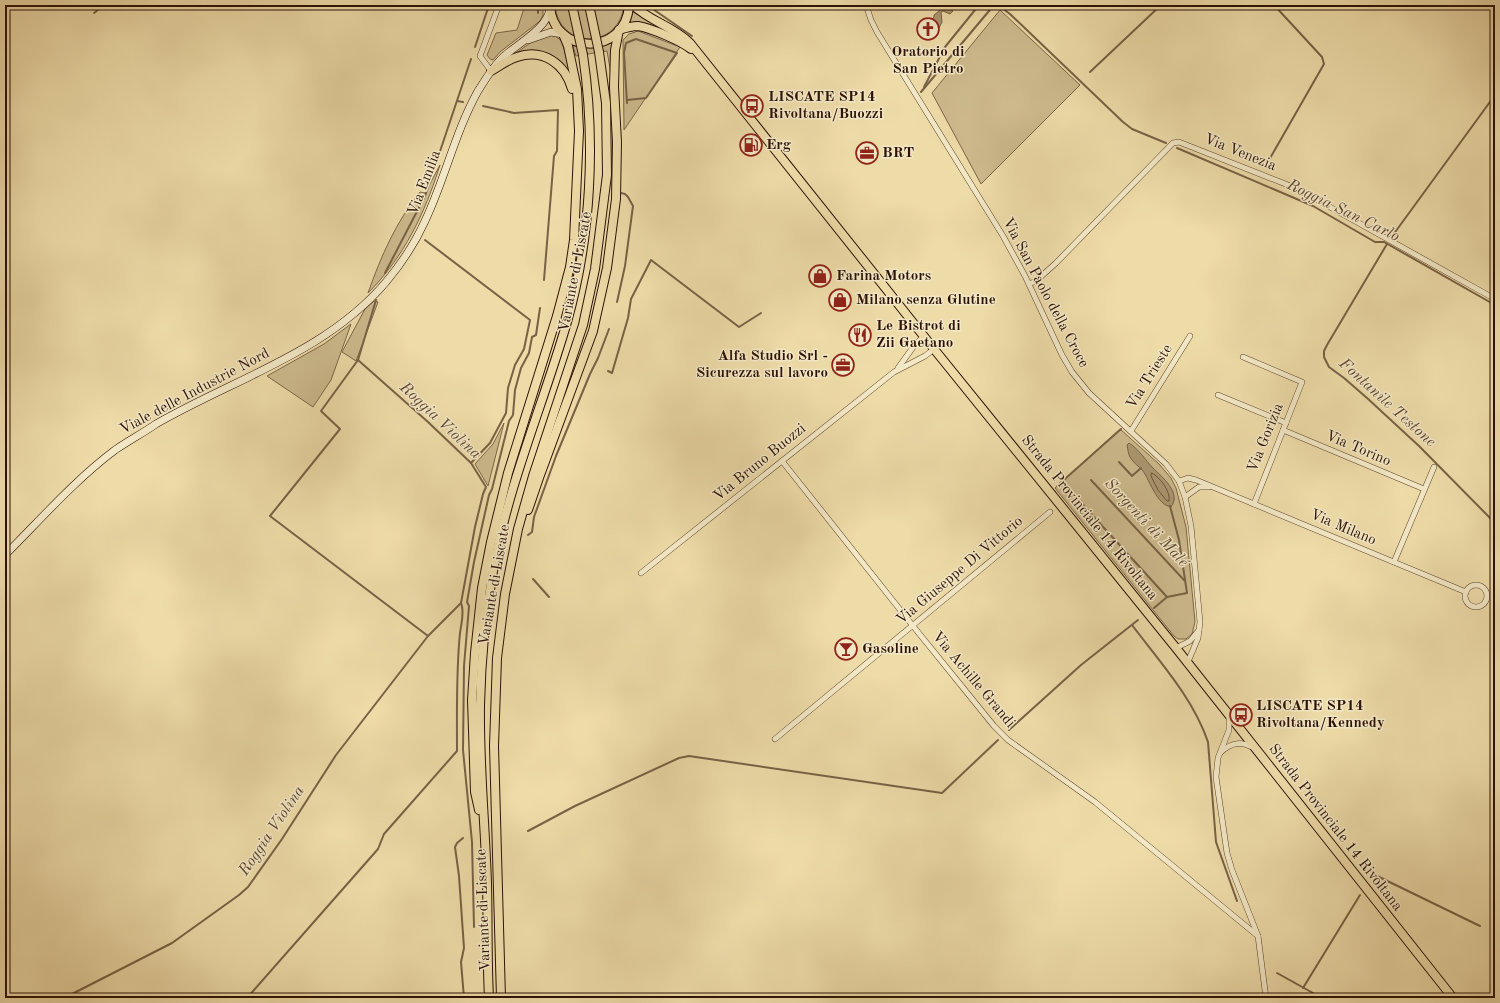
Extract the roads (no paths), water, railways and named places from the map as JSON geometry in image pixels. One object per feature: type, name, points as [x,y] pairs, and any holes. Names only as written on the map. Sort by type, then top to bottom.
[{"type":"main road","name":"Variante di Liscate","points":[[489,998],[487,882],[483,827],[480,703],[482,656],[489,592],[498,546],[512,492],[570,311],[583,244],[588,196],[590,143],[589,103],[582,55],[572,5]]},
{"type":"main road","name":"Variante di Liscate","points":[[501,998],[494,746],[497,663],[505,594],[516,536],[533,476],[583,325],[596,263],[606,188],[606,103],[599,52],[589,5]]},
{"type":"main road","points":[[563,34],[577,42],[594,44],[608,40],[619,30],[626,19],[629,5]]},
{"type":"main road","name":"Strada Provinciale 14 Rivoltana","points":[[633,5],[647,15],[679,32],[702,57],[934,349],[1176,648],[1253,748],[1452,998]]},
{"type":"main road","name":"Via Emilia","points":[[372,297],[398,267],[418,235],[432,206],[455,142],[476,95],[492,71],[504,57],[543,24],[548,16],[550,6]]},
{"type":"main road","points":[[483,827],[475,792],[472,732],[475,653],[482,588],[489,549],[508,473],[553,330],[570,267],[574,240],[579,144],[576,89],[568,46],[563,34],[554,21],[550,6]]},
{"type":"main road","name":"Strada Provinciale 14 Rivoltana","points":[[619,30],[631,26],[643,28],[678,41],[702,57]]},
{"type":"main road","points":[[497,663],[505,612],[526,516],[593,331],[606,272],[613,230],[617,184],[617,142],[614,87],[615,50],[619,30]]},
{"type":"main road","name":"Via Emilia","points":[[520,43],[548,32],[563,34]]},
{"type":"main road","points":[[492,71],[514,58],[531,54],[547,57],[558,65],[568,76],[572,88],[579,144]]},
{"type":"main road","name":"Viale delle Industrie Nord","points":[[5,555],[86,475],[116,449],[169,417],[258,372],[324,336],[349,318],[372,297]]},
{"type":"street","points":[[492,71],[480,56],[499,5]]},
{"type":"street","name":"Via San Paolo della Croce","points":[[866,5],[877,32],[1002,236],[1029,284],[1062,355],[1072,372],[1089,393],[1166,464],[1179,481],[1185,496],[1191,526],[1200,622],[1200,630],[1187,664]]},
{"type":"street","name":"Via Venezia","points":[[1029,284],[1036,281],[1056,263],[1173,143],[1179,142],[1312,197],[1495,299]]},
{"type":"street","name":"Via Bruno Buozzi","points":[[894,372],[914,346],[924,336]]},
{"type":"street","name":"Via Trieste","points":[[1131,431],[1190,336]]},
{"type":"street","name":"Via Bruno Buozzi","points":[[641,573],[894,372],[925,356],[934,349]]},
{"type":"street","name":"Via Gorizia","points":[[1242,357],[1302,382],[1254,504]]},
{"type":"street","points":[[1218,395],[1286,423]]},
{"type":"street","name":"Via Torino","points":[[1283,430],[1424,489]]},
{"type":"street","name":"Via Achille Grandi","points":[[782,461],[912,626],[994,726],[1008,740],[1095,802],[1258,936]]},
{"type":"street","points":[[1394,562],[1434,467]]},
{"type":"street","name":"Via Milano","points":[[1179,481],[1186,478],[1194,479],[1466,592]]},
{"type":"street","points":[[1185,496],[1200,487],[1212,487]]},
{"type":"street","name":"Via Giuseppe Di Vittorio","points":[[774,739],[1050,512]]},
{"type":"street","points":[[1472,586],[1481,587],[1486,592],[1486,601],[1481,606],[1472,607],[1466,601],[1466,592],[1472,586]]},
{"type":"street","points":[[1176,648],[1189,642],[1200,630]]},
{"type":"street","points":[[1228,716],[1229,730],[1219,754],[1216,777],[1227,853],[1232,870],[1258,936],[1266,998]]},
{"type":"street","points":[[1219,754],[1236,743],[1243,743],[1253,748]]},
{"type":"water","points":[[941,6],[953,11],[950,14],[943,11],[941,12],[942,22],[939,28],[937,25],[935,26],[930,22]]},
{"type":"water","points":[[1129,443],[1139,451],[1170,486],[1174,496],[1174,502],[1171,507],[1162,502],[1154,492],[1143,471],[1131,459],[1127,445]]},
{"type":"waterway","points":[[94,13],[104,5]]},
{"type":"waterway","name":"Roggia Violina","points":[[475,47],[489,5]]},
{"type":"waterway","points":[[538,5],[538,13]]},
{"type":"waterway","points":[[647,5],[692,36]]},
{"type":"waterway","points":[[924,87],[945,47],[979,5]]},
{"type":"waterway","name":"Roggia San Carlo","points":[[921,92],[994,5]]},
{"type":"waterway","name":"Roggia San Carlo","points":[[998,5],[1010,14],[1123,122],[1132,129],[1166,143]]},
{"type":"waterway","points":[[1090,72],[1161,5]]},
{"type":"waterway","points":[[1265,167],[1324,64],[1322,57],[1274,5]]},
{"type":"waterway","points":[[627,100],[646,98],[677,53],[636,39],[626,43],[624,53],[627,103]]},
{"type":"waterway","name":"Roggia Violina","points":[[385,273],[425,196],[471,59]]},
{"type":"waterway","name":"Fontanile Testone","points":[[1393,235],[1495,95]]},
{"type":"waterway","name":"Roggia Violina","points":[[457,101],[463,102]]},
{"type":"waterway","points":[[483,106],[514,113],[558,110],[557,151],[554,156],[544,280]]},
{"type":"waterway","name":"Roggia San Carlo","points":[[1177,148],[1313,206],[1375,242],[1384,242],[1495,305]]},
{"type":"waterway","points":[[617,302],[625,266],[633,206],[628,197],[621,193]]},
{"type":"waterway","points":[[425,240],[530,320],[524,349],[515,365],[508,388],[506,413],[490,443],[471,463]]},
{"type":"waterway","name":"Fontanile Testone","points":[[1387,244],[1327,345],[1324,351],[1324,357],[1329,367],[1367,398],[1419,446],[1495,523]]},
{"type":"waterway","points":[[608,371],[612,373],[628,318],[631,299],[651,260],[739,327],[761,313]]},
{"type":"waterway","name":"Roggia Violina","points":[[376,300],[358,360],[321,411],[340,429],[270,516],[428,636]]},
{"type":"waterway","points":[[474,927],[472,842],[463,750],[464,666],[469,606],[467,602],[489,495],[492,489],[509,421],[513,415],[515,390],[521,368],[529,353],[532,337],[536,335],[540,308]]},
{"type":"waterway","points":[[528,535],[532,532],[534,517],[556,456],[609,329]]},
{"type":"waterway","name":"Roggia Violina","points":[[247,998],[378,849],[384,834],[457,751],[458,662],[463,614],[461,603],[475,527],[486,487],[471,463],[428,422],[358,360]]},
{"type":"waterway","points":[[1057,486],[1121,429]]},
{"type":"waterway","points":[[1119,462],[1132,476],[1141,468]]},
{"type":"waterway","name":"Sorgenti di Malé","points":[[1091,480],[1184,580]]},
{"type":"waterway","name":"Sorgenti di Malé","points":[[1074,495],[1167,597]]},
{"type":"waterway","points":[[1154,608],[1167,597],[1187,593],[1179,540],[1170,506]]},
{"type":"waterway","points":[[533,579],[549,597]]},
{"type":"waterway","name":"Roggia Violina","points":[[66,998],[172,943],[248,887],[282,839],[336,755],[428,636],[461,603]]},
{"type":"waterway","points":[[1009,730],[1081,665],[1138,620]]},
{"type":"waterway","points":[[1132,625],[1185,695],[1202,726],[1208,742],[1216,842],[1237,901]]},
{"type":"waterway","points":[[528,831],[575,806],[679,758],[689,756],[942,793],[998,740]]},
{"type":"waterway","points":[[463,838],[455,847],[459,876],[464,948],[461,962],[464,998]]},
{"type":"waterway","points":[[1373,874],[1480,926]]},
{"type":"waterway","points":[[1303,988],[1360,895]]},
{"type":"waterway","points":[[1277,973],[1322,998]]},
{"type":"place","name":"Oratorio di San Pietro","points":[[928,29]]},
{"type":"place","name":"LISCATE SP14 Rivoltana/Buozzi","points":[[752,106]]},
{"type":"place","name":"Erg","points":[[751,145]]},
{"type":"place","name":"BRT","points":[[867,153]]},
{"type":"place","name":"Farina Motors","points":[[820,276]]},
{"type":"place","name":"Milano senza Glutine","points":[[840,300]]},
{"type":"place","name":"Le Bistrot di Zii Gaetano","points":[[860,335]]},
{"type":"place","name":"Alfa Studio Srl - Sicurezza sul lavoro","points":[[843,365]]},
{"type":"place","name":"Gasoline","points":[[846,649]]},
{"type":"place","name":"LISCATE SP14 Rivoltana/Kennedy","points":[[1241,715]]}]
